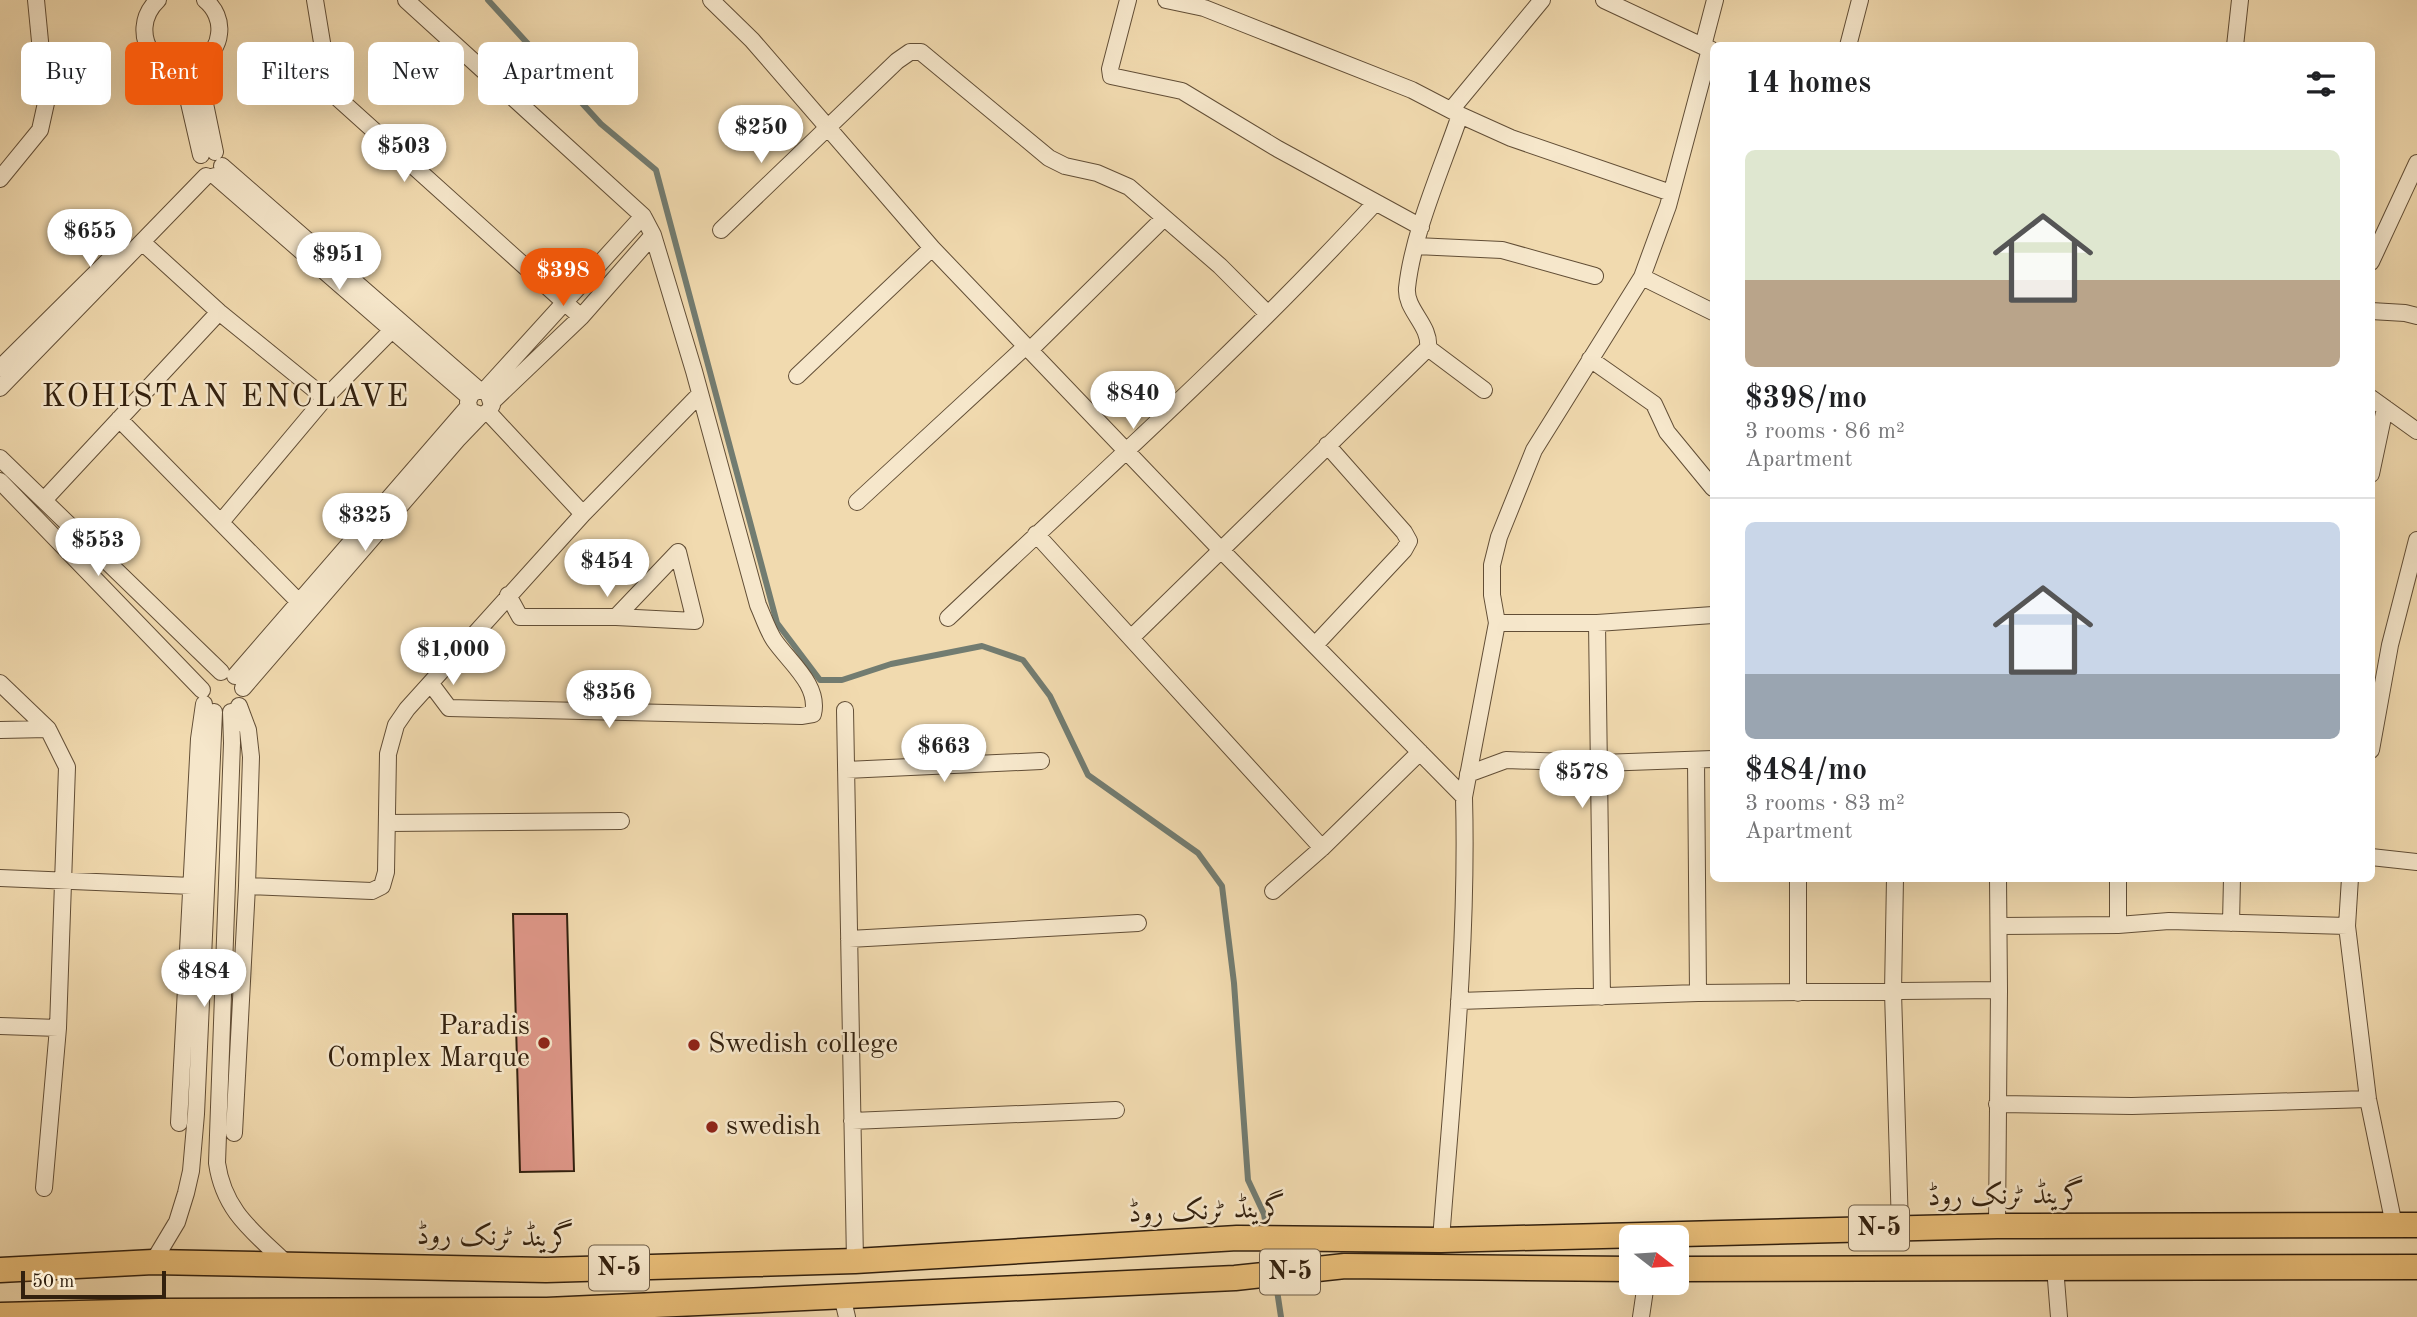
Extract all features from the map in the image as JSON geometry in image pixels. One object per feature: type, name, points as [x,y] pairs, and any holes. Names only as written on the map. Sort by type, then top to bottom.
[{"type":"highway","name":"گرینڈ ٹرنک روڈ","points":[[0,1270],[153,1262],[546,1270],[855,1261],[1237,1238],[1441,1240],[1997,1226],[2405,1225]]},
{"type":"highway","name":"N-5","points":[[0,1315],[159,1311],[390,1314],[845,1307],[1235,1278],[1345,1266],[1619,1269]]},
{"type":"highway","name":"N-5","points":[[1689,1269],[2417,1266]]},
{"type":"highway","points":[[546,1270],[547,1310]]},
{"type":"street","points":[[0,179],[40,130],[46,103],[36,0]]},
{"type":"street","points":[[146,42],[144,24],[148,11],[158,0]]},
{"type":"street","points":[[205,0],[216,12],[219,24],[217,42]]},
{"type":"street","points":[[315,0],[330,92],[581,317]]},
{"type":"street","points":[[406,0],[643,216],[653,235],[758,605],[773,638],[811,690],[816,702],[813,714],[801,716],[449,708],[431,684]]},
{"type":"street","points":[[711,0],[752,40],[932,248],[1221,550],[1464,797]]},
{"type":"street","points":[[1128,0],[1110,69],[1111,76],[1182,91],[1422,228]]},
{"type":"street","points":[[1166,0],[1206,4],[1412,90],[1511,138],[1671,193]]},
{"type":"street","points":[[1131,638],[1428,348],[1427,333],[1406,291],[1416,246],[1456,113],[1542,0]]},
{"type":"street","points":[[1441,1240],[1459,1001],[1465,843],[1464,797],[1497,623],[1492,595],[1492,565],[1499,537],[1534,450],[1642,277],[1671,193],[1709,49],[1715,0]]},
{"type":"street","points":[[1849,42],[1860,0]]},
{"type":"street","points":[[2235,42],[2240,0]]},
{"type":"street","points":[[1606,1],[1709,49]]},
{"type":"street","points":[[721,230],[897,61],[910,51],[921,52],[1049,158],[1065,166],[1097,173],[1129,187],[1220,266],[1268,314]]},
{"type":"street","points":[[197,105],[210,166],[392,330],[480,402]]},
{"type":"street","points":[[2375,253],[2417,163]]},
{"type":"street","points":[[0,388],[142,242],[210,166]]},
{"type":"street","points":[[0,368],[210,166]]},
{"type":"street","points":[[210,166],[480,402],[583,514]]},
{"type":"street","points":[[947,618],[1268,314],[1375,203]]},
{"type":"street","points":[[233,679],[298,601],[480,402],[643,216]]},
{"type":"street","points":[[857,502],[1028,348],[1164,218]]},
{"type":"street","points":[[233,679],[457,440],[480,402],[581,317],[653,235]]},
{"type":"street","points":[[142,242],[219,312],[325,398]]},
{"type":"street","points":[[1416,246],[1502,250],[1595,276]]},
{"type":"street","points":[[797,376],[932,248]]},
{"type":"street","points":[[1642,277],[1710,311]]},
{"type":"street","points":[[2375,311],[2417,316]]},
{"type":"street","points":[[44,500],[219,312]]},
{"type":"street","points":[[221,522],[325,398],[392,330]]},
{"type":"street","points":[[1428,348],[1484,390]]},
{"type":"street","points":[[1590,359],[1654,404],[1667,432],[1710,484]]},
{"type":"street","points":[[247,886],[372,891],[382,886],[386,872],[388,754],[396,725],[508,595],[699,395]]},
{"type":"street","points":[[2375,401],[2417,431]]},
{"type":"street","points":[[2375,455],[2385,408]]},
{"type":"street","points":[[119,419],[298,601]]},
{"type":"street","points":[[1316,645],[1404,550],[1409,541],[1327,446]]},
{"type":"street","points":[[0,458],[233,679],[243,695],[235,709],[232,743],[217,1163],[225,1197],[242,1220],[288,1265]]},
{"type":"street","points":[[0,481],[207,702],[235,709]]},
{"type":"street","points":[[1036,534],[1322,848]]},
{"type":"street","points":[[2375,728],[2390,645],[2417,540]]},
{"type":"street","points":[[508,595],[520,617],[616,617],[695,621],[678,552],[616,617]]},
{"type":"street","points":[[1497,623],[1597,623],[1710,615]]},
{"type":"street","points":[[1597,623],[1601,763],[1602,997]]},
{"type":"street","points":[[153,1262],[177,1222],[191,1171],[197,1114],[209,677],[233,679]]},
{"type":"street","points":[[0,683],[48,729],[67,766],[58,1028],[44,1188]]},
{"type":"street","points":[[179,1123],[199,739],[207,702]]},
{"type":"street","points":[[234,1133],[247,886],[250,744],[235,709]]},
{"type":"street","points":[[845,709],[855,1261]]},
{"type":"street","points":[[0,730],[48,729]]},
{"type":"street","points":[[1273,891],[1322,848],[1420,752]]},
{"type":"street","points":[[1468,774],[1506,760],[1601,763],[1710,760]]},
{"type":"street","points":[[1696,760],[1698,993]]},
{"type":"street","points":[[846,770],[1041,761]]},
{"type":"street","points":[[387,823],[621,821]]},
{"type":"street","points":[[2375,857],[2417,862]]},
{"type":"street","points":[[0,878],[192,886]]},
{"type":"street","points":[[1798,882],[1798,993]]},
{"type":"street","points":[[1895,882],[1894,992],[1900,1228]]},
{"type":"street","points":[[1997,1226],[1998,882]]},
{"type":"street","points":[[2118,882],[2118,925]]},
{"type":"street","points":[[2231,923],[2232,882]]},
{"type":"street","points":[[2350,882],[2347,926],[2368,1099],[2405,1225]]},
{"type":"street","points":[[2000,926],[2169,922],[2347,926]]},
{"type":"street","points":[[849,939],[1138,923]]},
{"type":"street","points":[[1459,1001],[1698,993],[1999,990]]},
{"type":"street","points":[[0,1026],[58,1028]]},
{"type":"street","points":[[1997,1104],[2132,1106],[2368,1099]]},
{"type":"street","points":[[852,1121],[1116,1110]]},
{"type":"street","points":[[2055,1267],[2059,1317]]},
{"type":"street","points":[[1642,1317],[1645,1295]]},
{"type":"building","name":"Paradis Complex Marque","points":[[513,914],[567,914],[574,1171],[520,1172]]},
{"type":"waterway","points":[[488,0],[601,124],[656,170],[777,623],[820,680],[842,680],[891,664],[982,646],[1023,660],[1050,696],[1088,775],[1198,853],[1222,886],[1234,983],[1248,1180],[1264,1214],[1267,1232]]},
{"type":"waterway","points":[[1269,1243],[1273,1267]]},
{"type":"waterway","points":[[1275,1277],[1281,1317]]},
{"type":"place","name":"Paradis Complex Marque","points":[[544,1043]]},
{"type":"place","name":"Swedish college","points":[[694,1045]]},
{"type":"place","name":"swedish","points":[[712,1127]]},
{"type":"district","name":"KOHISTAN ENCLAVE","points":[[226,398]]}]
